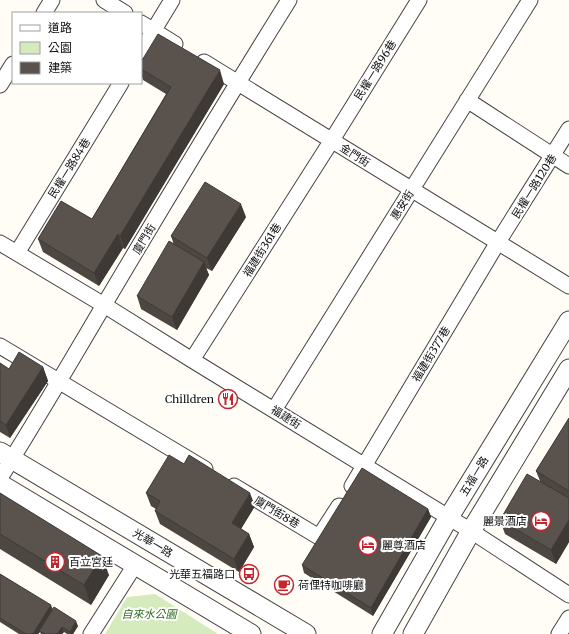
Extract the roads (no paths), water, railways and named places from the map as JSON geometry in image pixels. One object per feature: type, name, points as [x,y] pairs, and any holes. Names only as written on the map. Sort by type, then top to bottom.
[{"type":"street","points":[[45,12],[52,0]]},
{"type":"street","points":[[104,0],[123,12]]},
{"type":"street","points":[[142,47],[147,27],[172,0]]},
{"type":"street","name":"廈門街","points":[[0,478],[6,455],[59,382],[289,0]]},
{"type":"street","name":"民權一路96巷","points":[[332,140],[419,0]]},
{"type":"street","name":"惠安街","points":[[274,410],[530,0]]},
{"type":"street","name":"金門街","points":[[147,27],[569,286]]},
{"type":"street","points":[[0,85],[12,66]]},
{"type":"street","name":"民權一路84巷","points":[[17,253],[120,84]]},
{"type":"street","points":[[467,100],[569,166]]},
{"type":"street","name":"民權一路120巷","points":[[498,242],[569,128]]},
{"type":"street","name":"福建街361巷","points":[[192,360],[332,140]]},
{"type":"street","name":"福建街377巷","points":[[364,466],[498,242]]},
{"type":"street","name":"福建街","points":[[0,243],[104,305],[449,517],[569,595]]},
{"type":"street","name":"五福一路","points":[[382,634],[449,517],[569,320]]},
{"type":"street","name":"廈門街8巷","points":[[0,346],[319,537],[364,466]]},
{"type":"street","points":[[413,634],[471,531],[569,369]]},
{"type":"street","name":"光華一路","points":[[6,455],[306,634]]},
{"type":"street","points":[[0,484],[251,634]]},
{"type":"street","points":[[91,634],[135,565]]},
{"type":"street","points":[[559,634],[569,618]]},
{"type":"place","name":"Chilldren","points":[[228,399]]},
{"type":"place","name":"麗景酒店","points":[[541,521]]},
{"type":"place","name":"麗尊酒店","points":[[368,545]]},
{"type":"place","name":"百立宮廷","points":[[55,562]]},
{"type":"place","name":"光華五福路口","points":[[249,574]]},
{"type":"place","name":"荷俚特咖啡廳","points":[[284,585]]},
{"type":"park label","name":"自來水公園","points":[[149,614]]}]
